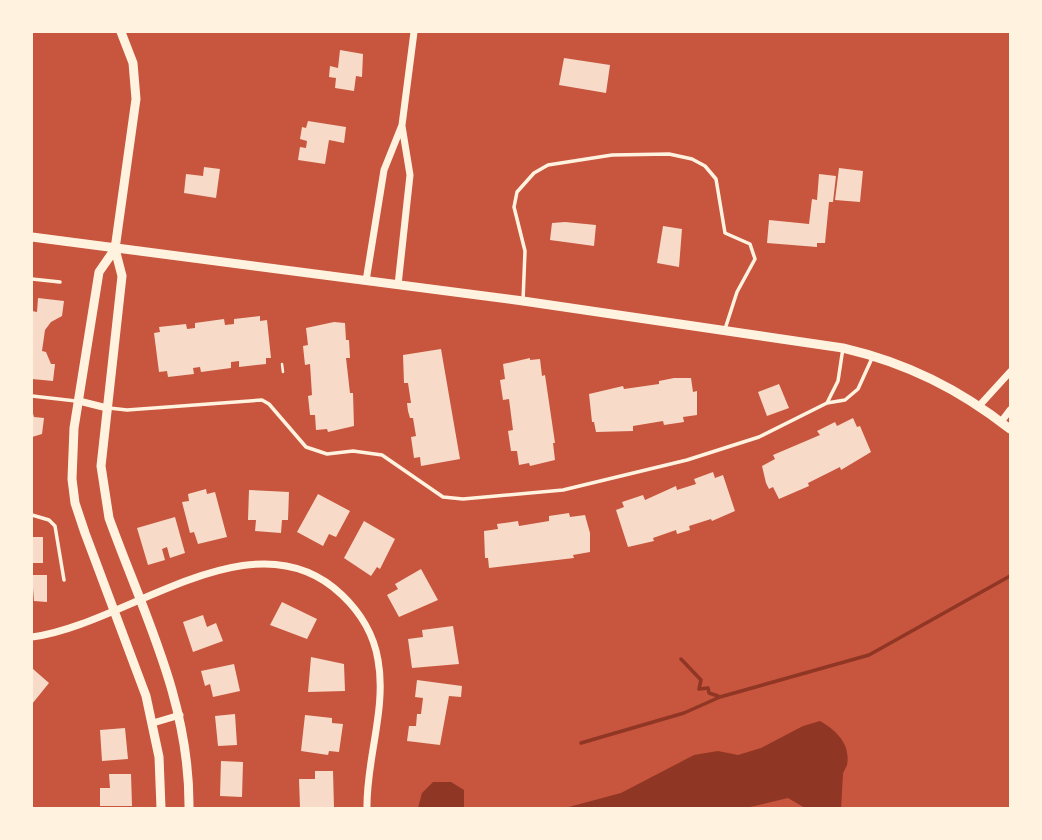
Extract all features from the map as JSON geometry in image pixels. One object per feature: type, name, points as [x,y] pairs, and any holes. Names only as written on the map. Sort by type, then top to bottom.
[{"type":"street","points":[[121,32],[133,63],[136,99],[115,249],[122,276],[101,466],[103,490],[109,517],[174,689],[189,776],[189,808]]},
{"type":"street","points":[[366,281],[384,170],[402,125],[414,32]]},
{"type":"street","points":[[398,285],[410,175],[402,125]]},
{"type":"street","points":[[32,237],[523,301],[843,348],[874,355],[927,374],[1010,429]]},
{"type":"street","points":[[115,249],[99,272],[72,454],[75,503],[153,723],[159,757],[161,808]]},
{"type":"street","points":[[979,406],[1010,372]]},
{"type":"street","points":[[79,401],[107,408]]},
{"type":"street","points":[[1001,422],[1010,410]]},
{"type":"street","points":[[32,637],[71,628],[223,569],[252,563],[279,564],[298,569],[333,586],[363,622],[378,660],[379,691],[367,808]]},
{"type":"street","points":[[153,723],[180,715]]},
{"type":"lane","points":[[523,301],[525,251],[514,207],[517,192],[534,173],[567,159],[669,154],[705,166],[716,179],[725,233],[750,244],[755,259],[737,292],[725,329]]},
{"type":"lane","points":[[32,279],[60,282]]},
{"type":"lane","points":[[827,402],[838,381],[843,348]]},
{"type":"lane","points":[[107,408],[127,410],[262,400],[269,404],[306,447],[327,454],[353,451],[382,455],[443,497],[463,499],[563,490],[661,467],[759,436],[827,402],[845,400],[858,389],[874,355]]},
{"type":"lane","points":[[32,396],[79,401]]},
{"type":"lane","points":[[32,515],[49,520],[55,526],[64,580]]},
{"type":"path","points":[[282,364],[283,372]]},
{"type":"shaded area","points":[[820,721],[837,733],[847,751],[841,808],[805,808],[788,798],[746,808],[565,808],[621,793],[694,755],[718,751],[738,755],[761,748],[803,726]]},
{"type":"shaded area","points":[[433,782],[451,782],[464,790],[464,808],[418,808],[422,793]]},
{"type":"building","points":[[340,50],[363,54],[362,77],[356,76],[354,91],[335,88],[336,78],[329,77],[330,66],[338,68]]},
{"type":"building","points":[[564,58],[610,65],[606,93],[559,85]]},
{"type":"building","points":[[308,121],[346,127],[344,143],[329,140],[325,164],[298,160],[300,147],[306,148],[307,141],[300,139],[302,127],[306,128]]},
{"type":"building","points":[[204,167],[220,169],[216,198],[184,193],[186,174],[203,176]]},
{"type":"building","points":[[839,168],[863,171],[860,202],[835,200]]},
{"type":"building","points":[[819,174],[836,176],[833,202],[829,202],[825,243],[817,243],[817,247],[767,243],[769,220],[809,224],[812,199],[817,200]]},
{"type":"building","points":[[552,223],[596,225],[594,246],[550,240]]},
{"type":"building","points":[[663,226],[682,229],[679,267],[657,263]]},
{"type":"building","points":[[38,298],[64,301],[62,316],[51,322],[45,330],[42,351],[46,352],[51,364],[55,364],[53,381],[32,379],[32,311],[37,312]]},
{"type":"building","points":[[260,316],[260,321],[267,320],[271,358],[266,358],[266,364],[239,367],[239,361],[231,362],[231,368],[201,372],[200,367],[193,368],[194,374],[168,377],[167,371],[159,372],[154,333],[160,332],[159,327],[186,324],[187,329],[195,328],[195,323],[224,319],[225,325],[234,324],[234,319]]},
{"type":"building","points":[[334,322],[345,323],[346,340],[349,340],[350,358],[346,358],[350,393],[353,393],[354,426],[328,432],[327,429],[316,430],[315,415],[310,415],[310,364],[305,365],[303,346],[308,345],[306,328]]},
{"type":"building","points":[[441,349],[460,459],[421,466],[420,457],[414,458],[411,437],[416,436],[413,418],[410,418],[408,411],[407,403],[411,403],[408,383],[404,383],[403,355]]},
{"type":"building","points":[[530,358],[540,359],[542,376],[545,375],[555,460],[530,466],[529,463],[519,465],[517,451],[511,451],[508,431],[513,430],[509,399],[503,400],[500,380],[505,379],[503,364]]},
{"type":"building","points":[[691,378],[693,392],[697,391],[697,415],[683,417],[684,422],[664,425],[663,421],[633,426],[633,431],[596,432],[592,422],[589,394],[623,386],[624,389],[659,384],[659,381]]},
{"type":"building","points":[[779,384],[789,408],[767,416],[758,392]]},
{"type":"building","points":[[32,410],[34,417],[44,418],[42,434],[32,437]]},
{"type":"building","points":[[853,418],[857,427],[860,426],[871,452],[841,470],[840,467],[808,483],[809,486],[779,499],[773,487],[769,489],[762,466],[775,459],[773,455],[820,435],[817,431],[835,422],[837,426]]},
{"type":"building","points":[[713,472],[715,478],[723,475],[735,511],[712,521],[711,519],[689,526],[690,530],[677,534],[676,530],[653,538],[654,541],[628,547],[616,510],[624,507],[622,502],[643,495],[645,500],[676,486],[677,490],[696,484],[694,479]]},
{"type":"building","points":[[206,489],[207,494],[215,492],[227,537],[198,544],[194,532],[190,533],[182,502],[189,501],[188,494]]},
{"type":"building","points":[[249,490],[289,492],[288,520],[282,520],[281,533],[255,531],[256,520],[248,520]]},
{"type":"building","points":[[318,494],[350,511],[336,537],[329,534],[323,546],[297,532]]},
{"type":"building","points":[[569,513],[570,517],[585,515],[590,533],[590,552],[573,555],[574,558],[489,568],[488,558],[485,558],[484,531],[498,529],[497,524],[518,521],[519,526],[549,521],[549,516]]},
{"type":"building","points":[[175,517],[185,553],[170,558],[167,547],[162,549],[165,560],[148,565],[137,528]]},
{"type":"building","points":[[364,521],[395,539],[380,569],[377,567],[371,576],[344,558]]},
{"type":"building","points":[[32,537],[43,537],[43,563],[32,563]]},
{"type":"building","points":[[421,569],[438,600],[399,617],[387,595],[398,589],[395,584]]},
{"type":"building","points":[[32,575],[47,575],[47,602],[34,601]]},
{"type":"building","points":[[282,602],[317,619],[307,639],[270,625]]},
{"type":"building","points":[[203,615],[207,627],[216,623],[223,641],[193,652],[183,622]]},
{"type":"building","points":[[453,626],[459,664],[412,668],[408,639],[423,637],[422,630]]},
{"type":"building","points":[[311,657],[344,664],[345,691],[308,692]]},
{"type":"building","points":[[234,664],[240,691],[213,697],[210,684],[205,686],[201,671]]},
{"type":"building","points":[[33,669],[49,683],[32,704],[32,671]]},
{"type":"building","points":[[417,680],[462,686],[461,697],[449,696],[440,745],[407,741],[409,726],[416,726],[417,714],[421,714],[423,698],[415,697]]},
{"type":"building","points":[[235,714],[237,745],[218,746],[215,716]]},
{"type":"building","points":[[305,715],[332,718],[332,723],[343,724],[339,752],[329,751],[328,755],[301,751]]},
{"type":"building","points":[[125,728],[128,759],[102,761],[100,730]]},
{"type":"building","points":[[221,761],[243,762],[242,797],[220,796]]},
{"type":"building","points":[[315,771],[333,771],[334,808],[300,808],[299,779],[315,779]]},
{"type":"building","points":[[109,774],[131,774],[132,806],[100,806],[100,788],[110,788]]},
{"type":"waterway","points":[[581,743],[684,713],[720,697],[869,655],[1010,576]]},
{"type":"waterway","points":[[681,659],[701,680],[699,689],[708,688],[709,693],[718,696]]}]
